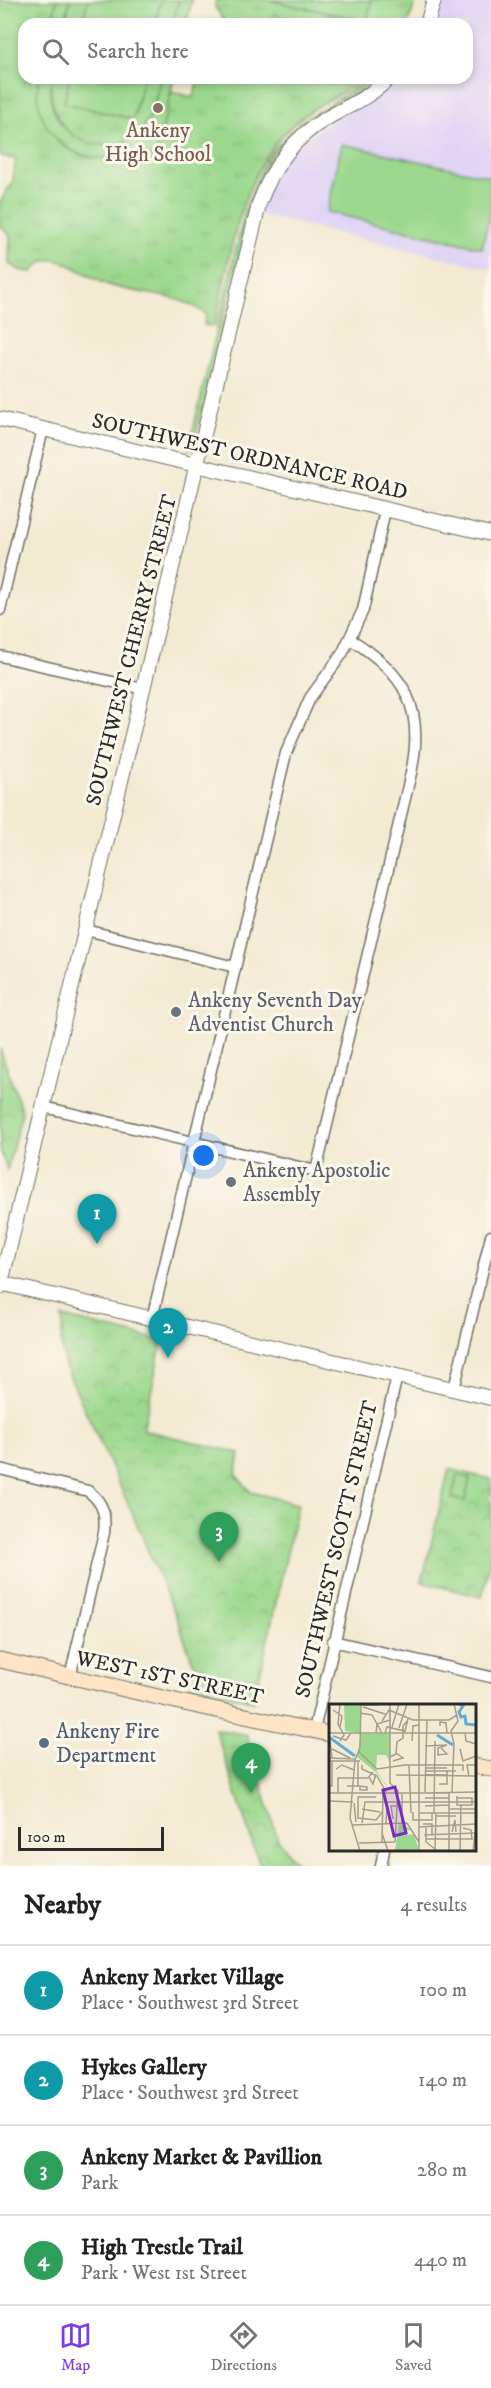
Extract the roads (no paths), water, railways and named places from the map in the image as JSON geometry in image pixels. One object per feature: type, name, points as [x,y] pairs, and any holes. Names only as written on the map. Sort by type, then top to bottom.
[{"type":"main road","name":"WEST 1ST STREET","points":[[0,1660],[190,1705],[329,1734]]},
{"type":"main road","points":[[476,1766],[491,1769]]},
{"type":"street","points":[[429,18],[434,0]]},
{"type":"street","name":"SOUTHWEST CHERRY STREET","points":[[0,1284],[198,465],[256,214],[270,179],[284,156],[304,135],[325,119],[365,98],[382,84]]},
{"type":"street","name":"SOUTHWEST ORDNANCE ROAD","points":[[0,419],[491,534]]},
{"type":"street","points":[[0,610],[43,429]]},
{"type":"street","points":[[152,1319],[286,753],[310,699],[333,668],[363,610],[385,510]]},
{"type":"street","points":[[44,1107],[316,1171],[411,773],[416,743],[413,709],[403,684],[372,652],[350,639]]},
{"type":"street","points":[[0,657],[143,689]]},
{"type":"street","points":[[86,930],[235,967]]},
{"type":"street","points":[[454,1389],[491,1236]]},
{"type":"street","points":[[0,1284],[491,1398]]},
{"type":"street","name":"SOUTHWEST SCOTT STREET","points":[[314,1730],[333,1641],[397,1376]]},
{"type":"street","points":[[0,1469],[88,1491],[99,1501],[106,1520],[70,1677]]},
{"type":"street","points":[[333,1641],[491,1677]]},
{"type":"street","points":[[381,1866],[384,1851]]},
{"type":"place","name":"Ankeny High School","points":[[158,108]]},
{"type":"place","name":"Ankeny Seventh Day Adventist Church","points":[[176,1012]]},
{"type":"place","name":"Ankeny Apostolic Assembly","points":[[231,1182]]},
{"type":"place","name":"Ankeny Market Village","points":[[97,1244]]},
{"type":"place","name":"Hykes Gallery","points":[[168,1358]]},
{"type":"place","name":"Ankeny Market & Pavillion","points":[[219,1562]]},
{"type":"place","name":"Ankeny Fire Department","points":[[44,1743]]},
{"type":"place","name":"High Trestle Trail","points":[[251,1793]]}]
